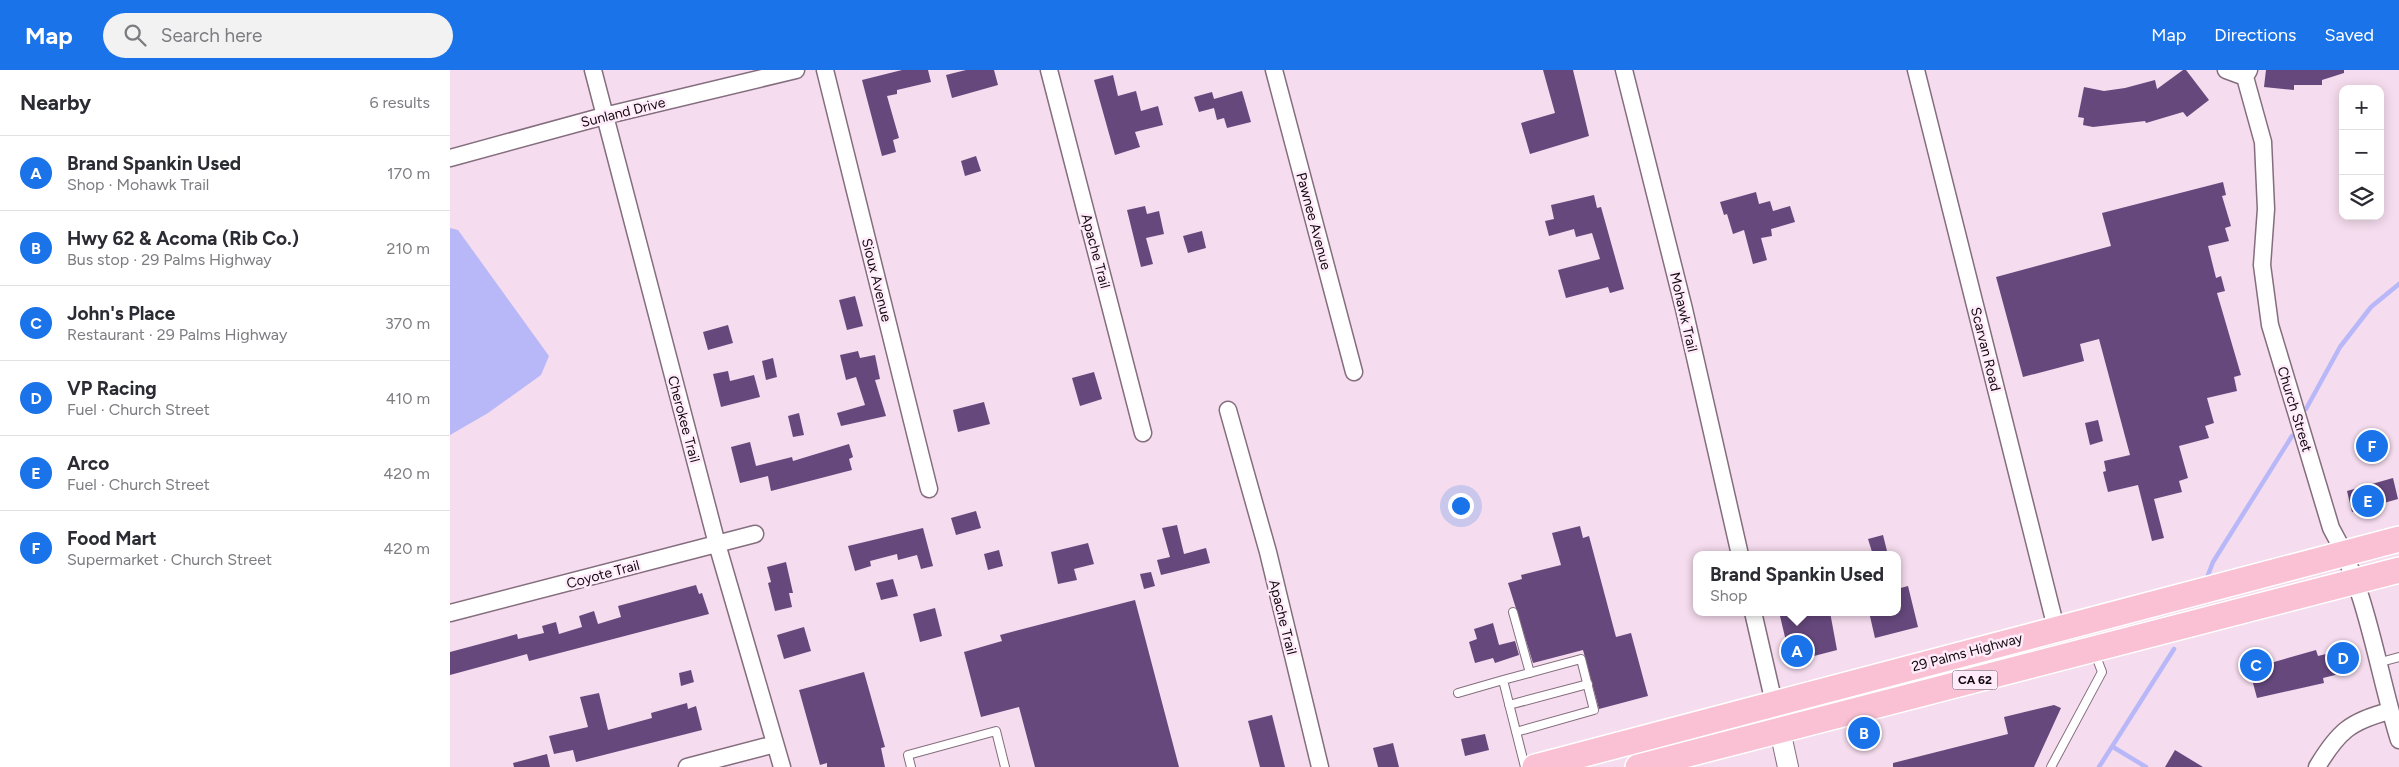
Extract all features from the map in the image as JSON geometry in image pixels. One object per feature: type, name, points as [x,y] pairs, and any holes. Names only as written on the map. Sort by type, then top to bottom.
[{"type":"main road","name":"29 Palms Highway","points":[[1535,767],[2399,539]]},
{"type":"main road","name":"29 Palms Highway","points":[[1638,767],[2399,570]]},
{"type":"street","name":"Cherokee Trail","points":[[593,70],[717,544],[782,767]]},
{"type":"street","name":"Sunland Drive","points":[[450,158],[604,116],[796,70]]},
{"type":"street","name":"Sioux Avenue","points":[[825,70],[929,489]]},
{"type":"street","name":"Apache Trail","points":[[1049,70],[1143,433]]},
{"type":"street","name":"Pawnee Avenue","points":[[1274,70],[1354,372]]},
{"type":"street","name":"Mohawk Trail","points":[[1624,70],[1684,309],[1739,551]]},
{"type":"street","name":"Scarvan Road","points":[[1916,70],[2056,628]]},
{"type":"street","points":[[2226,70],[2247,73]]},
{"type":"street","name":"Church Street","points":[[2247,73],[2263,142],[2266,209],[2262,265],[2270,325],[2331,528],[2345,553],[2356,582],[2399,740]]},
{"type":"street","name":"Apache Trail","points":[[1228,410],[1268,552],[1320,767]]},
{"type":"street","name":"Coyote Trail","points":[[450,613],[755,534]]},
{"type":"street","points":[[1754,616],[1788,767]]},
{"type":"street","points":[[2317,767],[2334,740],[2348,726],[2365,717],[2390,711]]},
{"type":"street","points":[[687,767],[776,744]]},
{"type":"lane","points":[[1513,612],[1530,673]]},
{"type":"lane","points":[[2051,767],[2102,672],[2094,649]]},
{"type":"lane","points":[[2377,662],[2399,656]]},
{"type":"lane","points":[[1458,693],[1581,660],[1594,710],[1516,732]]},
{"type":"lane","points":[[1503,680],[1525,767]]},
{"type":"lane","points":[[1509,705],[1588,684]]},
{"type":"lane","points":[[911,767],[908,755],[996,731],[1006,767]]},
{"type":"water","points":[[450,228],[458,230],[549,356],[541,375],[488,413],[450,435]]},
{"type":"building","points":[[902,70],[928,70],[931,82],[897,90],[897,94],[887,96],[899,138],[893,140],[896,152],[882,156],[862,80]]},
{"type":"building","points":[[966,70],[994,70],[998,85],[952,98],[946,75]]},
{"type":"building","points":[[1543,70],[1573,70],[1589,136],[1530,154],[1521,123],[1555,113]]},
{"type":"building","points":[[2183,70],[2186,70],[2209,100],[2187,117],[2183,112],[2146,123],[2145,121],[2093,127],[2083,125],[2084,118],[2078,117],[2084,87],[2104,91],[2155,80],[2157,89]]},
{"type":"building","points":[[2266,70],[2344,70],[2344,73],[2322,80],[2322,85],[2294,85],[2294,90],[2264,87]]},
{"type":"building","points":[[1113,75],[1118,96],[1136,91],[1141,111],[1158,106],[1163,125],[1135,132],[1140,147],[1115,155],[1094,80]]},
{"type":"building","points":[[1242,91],[1251,122],[1227,128],[1224,118],[1217,120],[1214,108],[1199,112],[1194,97],[1212,92],[1214,99]]},
{"type":"building","points":[[976,156],[981,171],[965,176],[961,161]]},
{"type":"building","points":[[2223,182],[2226,195],[2222,196],[2231,226],[2225,228],[2229,241],[2208,246],[2216,278],[2221,276],[2225,291],[2217,293],[2241,375],[2234,377],[2237,391],[2207,398],[2214,423],[2205,426],[2209,438],[2179,446],[2188,478],[2179,481],[2182,492],[2154,499],[2164,538],[2152,541],[2138,485],[2108,492],[2103,472],[2106,471],[2104,461],[2130,455],[2099,339],[2080,344],[2084,361],[2023,377],[1996,277],[2111,246],[2102,213]]},
{"type":"building","points":[[1756,192],[1759,204],[1770,201],[1773,211],[1790,206],[1795,222],[1771,229],[1772,236],[1761,238],[1767,260],[1753,264],[1744,230],[1733,234],[1727,214],[1724,215],[1720,202]]},
{"type":"building","points":[[1594,195],[1597,208],[1601,207],[1624,289],[1610,293],[1608,287],[1566,298],[1558,270],[1600,259],[1592,233],[1576,237],[1574,229],[1549,236],[1545,221],[1554,219],[1551,205]]},
{"type":"building","points":[[1145,206],[1147,214],[1159,211],[1164,234],[1146,238],[1153,264],[1141,267],[1127,210]]},
{"type":"building","points":[[1202,231],[1206,248],[1188,253],[1183,236]]},
{"type":"building","points":[[855,296],[863,326],[847,330],[839,300]]},
{"type":"building","points":[[728,325],[733,343],[708,350],[703,332]]},
{"type":"building","points":[[858,351],[860,358],[875,355],[880,379],[875,380],[886,416],[841,426],[837,413],[865,405],[856,377],[846,380],[840,355]]},
{"type":"building","points":[[773,358],[777,377],[766,380],[762,361]]},
{"type":"building","points":[[728,371],[730,381],[754,375],[760,397],[721,407],[713,374]]},
{"type":"building","points":[[1094,372],[1102,399],[1080,406],[1072,378]]},
{"type":"building","points":[[984,402],[990,424],[958,432],[953,410]]},
{"type":"building","points":[[799,413],[804,435],[793,437],[788,416]]},
{"type":"building","points":[[2098,420],[2103,441],[2090,445],[2085,423]]},
{"type":"building","points":[[2383,433],[2387,452],[2361,459],[2356,441]]},
{"type":"building","points":[[750,442],[756,466],[792,457],[793,461],[849,444],[853,457],[849,459],[852,470],[771,491],[768,476],[740,483],[731,447]]},
{"type":"building","points":[[2393,478],[2398,499],[2352,512],[2347,491]]},
{"type":"building","points":[[976,511],[981,528],[956,535],[951,518]]},
{"type":"building","points":[[1177,525],[1184,554],[1206,548],[1210,563],[1161,575],[1157,560],[1170,557],[1162,528]]},
{"type":"building","points":[[1580,526],[1583,538],[1589,536],[1616,637],[1631,633],[1648,696],[1599,709],[1583,650],[1533,663],[1508,583],[1522,579],[1521,575],[1561,565],[1552,533]]},
{"type":"building","points":[[923,528],[933,566],[921,569],[917,555],[898,560],[897,554],[870,561],[871,566],[855,571],[848,546]]},
{"type":"building","points":[[1883,535],[1887,551],[1872,551],[1868,539]]},
{"type":"building","points":[[1088,543],[1094,564],[1074,569],[1077,580],[1058,584],[1051,552]]},
{"type":"building","points":[[999,550],[1003,566],[988,570],[984,554]]},
{"type":"building","points":[[786,562],[793,593],[789,593],[792,607],[775,611],[768,583],[771,582],[767,567]]},
{"type":"building","points":[[1151,572],[1155,586],[1144,589],[1140,574]]},
{"type":"building","points":[[893,579],[898,596],[881,600],[876,583]]},
{"type":"building","points":[[696,585],[699,594],[702,593],[709,614],[529,661],[527,654],[450,675],[450,652],[517,634],[518,639],[544,633],[542,626],[556,622],[559,634],[582,627],[579,616],[594,611],[598,624],[621,617],[618,606]]},
{"type":"building","points":[[1908,586],[1918,627],[1875,638],[1870,616],[1901,616],[1901,588]]},
{"type":"building","points":[[1135,600],[1179,767],[1035,767],[1019,707],[981,717],[964,652],[1002,641],[1000,635]]},
{"type":"building","points":[[935,608],[942,636],[920,642],[913,614]]},
{"type":"building","points":[[1780,616],[1831,616],[1837,650],[1791,662]]},
{"type":"building","points":[[1493,623],[1499,645],[1515,641],[1519,655],[1495,663],[1493,658],[1475,663],[1469,642],[1477,639],[1474,629]]},
{"type":"building","points":[[804,627],[811,651],[784,659],[777,635]]},
{"type":"building","points":[[2346,649],[2351,671],[2323,678],[2324,683],[2257,698],[2246,657],[2263,652],[2267,664],[2316,650],[2318,656]]},
{"type":"building","points":[[691,670],[694,682],[681,686],[679,673]]},
{"type":"building","points":[[864,672],[885,747],[881,748],[885,767],[827,767],[827,763],[820,765],[799,690]]},
{"type":"building","points":[[599,693],[608,730],[652,718],[651,713],[687,703],[688,709],[696,706],[702,730],[576,762],[573,750],[554,754],[549,736],[588,727],[580,697]]},
{"type":"building","points":[[2054,705],[2061,708],[2034,767],[1893,767],[1893,763],[2008,734],[2004,717]]},
{"type":"building","points":[[1272,715],[1285,767],[1260,767],[1248,721]]},
{"type":"building","points":[[1485,734],[1489,750],[1465,756],[1461,739]]},
{"type":"building","points":[[1393,743],[1399,767],[1378,767],[1373,748]]},
{"type":"building","points":[[2175,750],[2203,767],[2165,767]]},
{"type":"building","points":[[547,754],[550,767],[514,767],[513,763]]},
{"type":"waterway","points":[[2306,409],[2340,347],[2371,307],[2399,284]]},
{"type":"waterway","points":[[2208,575],[2213,562],[2292,436]]},
{"type":"waterway","points":[[2099,767],[2174,649]]},
{"type":"waterway","points":[[2113,747],[2146,767]]},
{"type":"place","name":"Food Mart","points":[[2372,446]]},
{"type":"place","name":"Arco","points":[[2368,501]]},
{"type":"place","name":"Brand Spankin Used","points":[[1797,651]]},
{"type":"place","name":"VP Racing","points":[[2343,658]]},
{"type":"place","name":"John's Place","points":[[2256,665]]},
{"type":"place","name":"Hwy 62 & Acoma (Rib Co.)","points":[[1864,733]]}]
